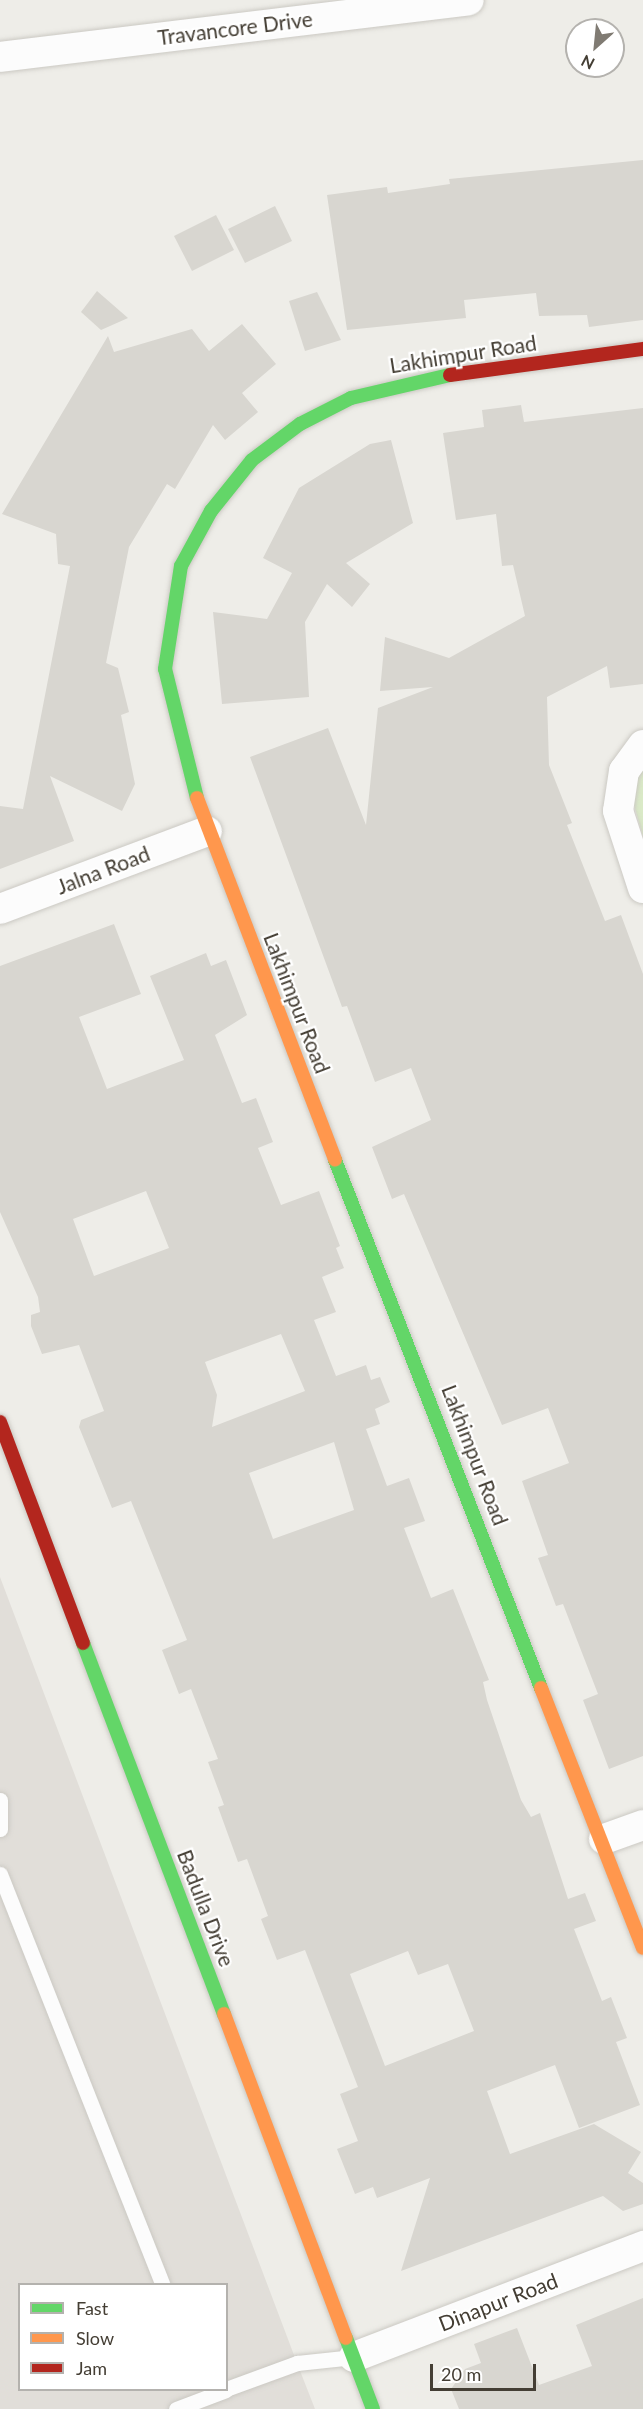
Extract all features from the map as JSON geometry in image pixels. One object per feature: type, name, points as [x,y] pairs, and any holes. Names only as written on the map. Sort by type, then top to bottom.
[{"type":"street","name":"Travancore Drive","points":[[0,57],[469,0]]},
{"type":"street","name":"Lakhimpur Road","points":[[643,349],[409,380],[351,398],[300,424],[252,460],[211,511],[182,566],[170,615],[165,669],[174,721],[207,831],[604,1839],[643,1948]]},
{"type":"street","points":[[643,745],[624,771],[618,811],[643,888]]},
{"type":"street","name":"Jalna Road","points":[[0,909],[207,831]]},
{"type":"street","name":"Badulla Drive","points":[[0,1422],[373,2409]]},
{"type":"street","points":[[604,1839],[643,1825]]},
{"type":"street","name":"Dinapur Road","points":[[354,2357],[643,2246]]},
{"type":"lane","points":[[0,1800],[0,1829]]},
{"type":"lane","points":[[0,1874],[162,2283]]},
{"type":"lane","points":[[228,2388],[297,2363],[354,2357]]},
{"type":"lane","points":[[176,2409],[222,2391]]},
{"type":"shaded area","points":[[0,1577],[297,2363],[315,2409],[0,2409]]},
{"type":"green space","points":[[643,765],[643,837],[631,794]]},
{"type":"building","points":[[643,160],[643,320],[589,327],[587,315],[539,316],[536,293],[464,300],[466,318],[347,330],[327,195],[387,187],[388,193],[450,184],[449,179]]},
{"type":"building","points":[[275,206],[292,241],[245,263],[228,229]]},
{"type":"building","points":[[216,215],[234,250],[192,271],[174,236]]},
{"type":"building","points":[[97,291],[128,318],[101,330],[81,312]]},
{"type":"building","points":[[317,292],[341,340],[305,351],[289,301]]},
{"type":"building","points":[[242,324],[276,364],[242,393],[258,412],[225,440],[213,425],[175,489],[167,484],[129,547],[106,663],[118,668],[129,712],[121,715],[135,784],[122,811],[50,776],[74,841],[0,869],[0,806],[23,809],[70,566],[58,564],[56,534],[2,514],[108,336],[114,352],[192,329],[209,351]]},
{"type":"building","points":[[521,405],[524,422],[643,408],[643,684],[610,688],[607,666],[547,697],[549,765],[572,823],[567,825],[605,921],[621,915],[643,974],[643,1756],[609,1769],[583,1700],[598,1694],[563,1604],[556,1606],[538,1558],[548,1555],[522,1481],[569,1463],[548,1408],[502,1425],[404,1194],[392,1199],[372,1147],[431,1120],[411,1068],[375,1082],[347,1006],[342,1007],[250,757],[328,728],[366,825],[378,708],[433,687],[380,691],[385,637],[449,658],[525,616],[513,565],[502,566],[496,514],[456,520],[443,433],[484,427],[482,410]]},
{"type":"building","points":[[391,440],[413,523],[346,563],[370,584],[352,607],[327,584],[305,622],[309,697],[222,704],[213,612],[267,619],[292,573],[263,558],[299,488],[370,444]]},
{"type":"building","points":[[114,924],[141,994],[79,1017],[107,1089],[184,1060],[150,976],[206,953],[211,966],[226,960],[247,1015],[215,1035],[242,1103],[256,1098],[273,1142],[258,1148],[281,1205],[319,1191],[340,1246],[336,1248],[344,1268],[322,1277],[336,1312],[314,1320],[336,1376],[366,1365],[371,1380],[380,1377],[390,1402],[375,1409],[380,1424],[366,1429],[387,1486],[409,1478],[425,1521],[404,1528],[431,1598],[453,1589],[489,1680],[483,1682],[487,1700],[521,1800],[531,1817],[540,1813],[568,1899],[585,1893],[596,1921],[574,1929],[602,2001],[611,1997],[627,2038],[616,2042],[640,2105],[579,2128],[555,2065],[487,2091],[510,2154],[594,2124],[641,2152],[628,2173],[643,2183],[643,2204],[623,2211],[603,2196],[401,2271],[430,2178],[377,2198],[373,2187],[355,2194],[337,2149],[358,2141],[340,2094],[358,2087],[305,1950],[277,1960],[261,1919],[268,1916],[247,1859],[238,1862],[218,1807],[224,1805],[208,1762],[218,1759],[191,1689],[179,1694],[162,1650],[187,1640],[131,1501],[112,1508],[79,1427],[81,1420],[104,1411],[79,1345],[42,1354],[31,1326],[31,1315],[40,1312],[38,1297],[0,1212],[0,966]],"holes":[[[146,1191],[169,1248],[94,1276],[73,1219]],[[281,1334],[305,1391],[212,1427],[217,1395],[205,1362]],[[334,1442],[354,1510],[273,1539],[249,1473]],[[408,1951],[418,1975],[448,1964],[474,2031],[385,2066],[350,1974]]]},
{"type":"building","points":[[643,2298],[643,2409],[459,2409],[451,2389],[465,2369],[481,2363],[474,2344],[517,2328],[539,2385],[592,2366],[576,2325]]},
{"type":"traffic: fast","points":[[197,798],[165,669],[181,566],[211,511],[252,460],[300,424],[351,398],[450,375]]},
{"type":"traffic: fast","points":[[335,1160],[541,1688]]},
{"type":"traffic: fast","points":[[83,1643],[224,2014]]},
{"type":"traffic: fast","points":[[346,2338],[373,2409]]},
{"type":"traffic: slow","points":[[197,798],[335,1160]]},
{"type":"traffic: slow","points":[[541,1688],[643,1948]]},
{"type":"traffic: slow","points":[[224,2014],[346,2338]]},
{"type":"traffic: jam","points":[[450,375],[643,349]]},
{"type":"traffic: jam","points":[[0,1422],[83,1643]]}]
